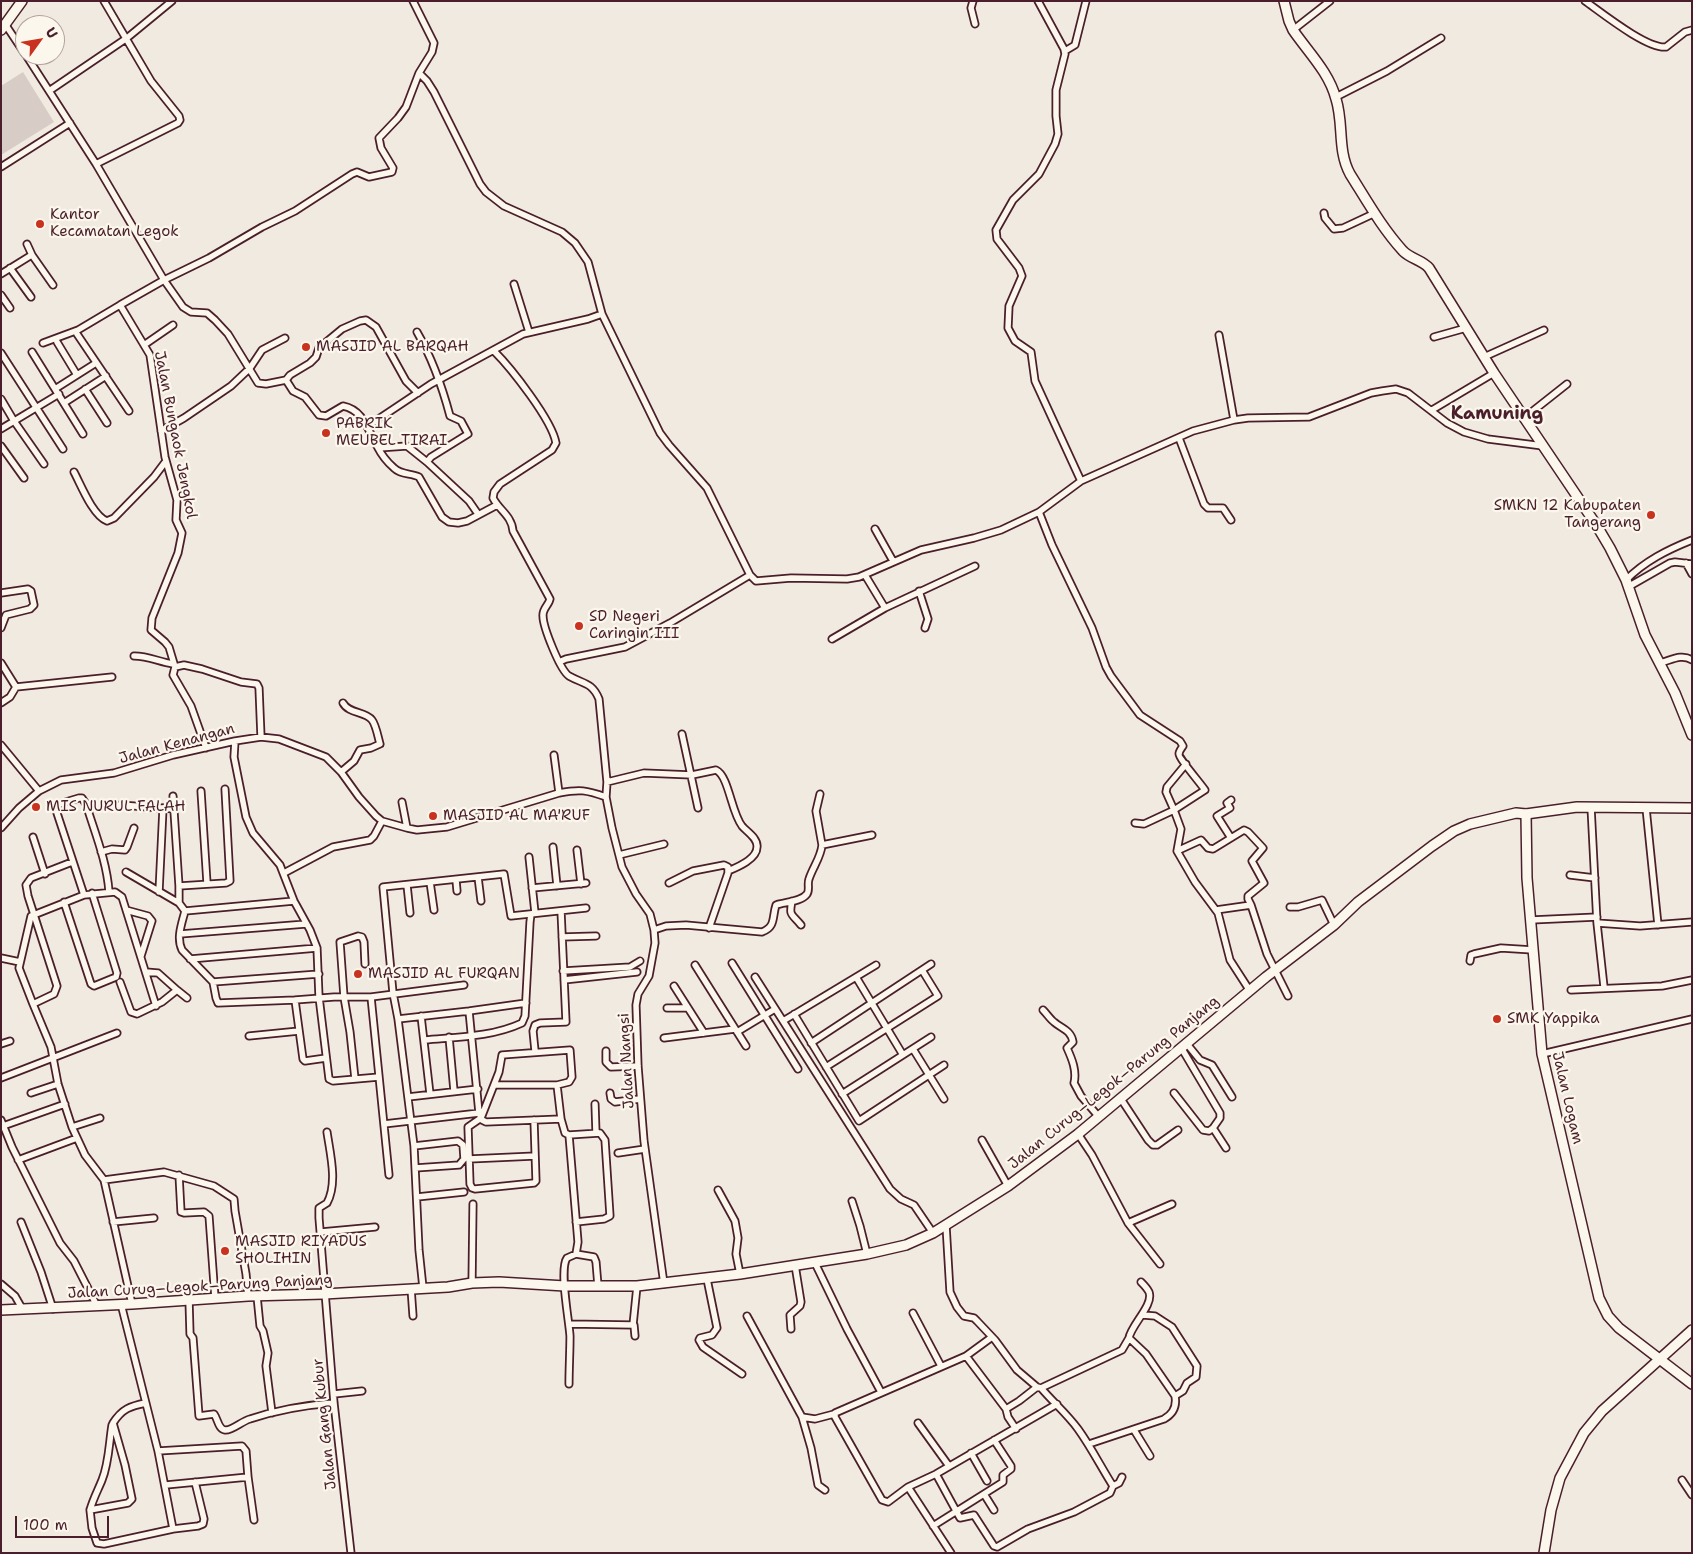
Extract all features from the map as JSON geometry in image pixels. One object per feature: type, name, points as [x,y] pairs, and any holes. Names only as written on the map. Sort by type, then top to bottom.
[{"type":"main road","points":[[3,27],[22,1]]},
{"type":"main road","points":[[1284,1],[1293,30],[1326,76],[1336,96],[1340,115],[1342,151],[1346,166],[1374,214],[1405,253],[1429,268],[1494,373],[1569,483],[1610,548],[1627,583],[1646,635],[1675,693],[1692,735]]},
{"type":"main road","name":"Jalan Curug–Legok–Parung Panjang","points":[[1,1310],[53,1309],[215,1298],[448,1287],[472,1283],[637,1286],[706,1279],[815,1263],[906,1245],[933,1233],[1008,1186],[1078,1134],[1250,991],[1334,925],[1358,902],[1454,831],[1470,824],[1516,813],[1526,814],[1577,807],[1692,808]]},
{"type":"main road","name":"Jalan Logam","points":[[1526,814],[1527,878],[1542,1054],[1599,1298],[1608,1316],[1619,1328],[1692,1384]]},
{"type":"main road","points":[[1544,1553],[1556,1489],[1564,1468],[1584,1433],[1602,1411],[1692,1330]]},
{"type":"street","points":[[96,164],[178,123],[180,120],[179,116],[151,81],[104,1]]},
{"type":"street","points":[[49,91],[127,38],[172,1]]},
{"type":"street","points":[[43,343],[78,330],[164,280],[210,258],[262,227],[296,211],[352,174],[358,172],[369,177],[393,172],[393,168],[381,148],[379,138],[406,107],[419,74],[432,52],[434,43],[413,1]]},
{"type":"street","points":[[973,1],[971,8],[975,24]]},
{"type":"street","points":[[1038,1],[1064,51],[1056,90],[1057,139],[1039,174],[1013,200],[995,233],[997,239],[1019,268],[1022,276],[1009,306],[1008,322],[1010,334],[1015,342],[1031,352],[1035,381],[1081,481]]},
{"type":"street","points":[[1064,51],[1075,45],[1086,1]]},
{"type":"street","points":[[1293,30],[1330,1]]},
{"type":"street","points":[[1585,1],[1640,39],[1656,47],[1666,47],[1685,32],[1692,30]]},
{"type":"street","points":[[3,27],[15,42]]},
{"type":"street","points":[[1336,96],[1387,71],[1441,38]]},
{"type":"street","points":[[32,65],[96,164],[164,280],[186,310],[193,313],[207,313],[216,320],[228,334],[260,385],[286,380],[290,375],[310,363],[316,357],[320,348],[342,329],[366,320],[376,327],[406,381],[418,393]]},
{"type":"street","points":[[419,74],[427,81],[434,92],[475,175],[486,192],[504,206],[562,232],[575,243],[588,262],[602,314],[660,433],[669,446],[707,488],[750,575],[756,581],[791,578],[847,579],[865,575],[893,561],[927,548],[1001,530],[1039,512],[1081,481],[1193,431],[1234,420],[1310,417],[1371,393],[1401,390],[1432,410],[1447,423],[1472,434],[1488,440],[1543,446]]},
{"type":"street","points":[[1,167],[70,123]]},
{"type":"street","points":[[1324,213],[1325,218],[1334,229],[1344,228],[1374,214]]},
{"type":"street","points":[[27,244],[32,255],[53,285]]},
{"type":"street","points":[[1,274],[32,255]]},
{"type":"street","points":[[10,268],[31,297]]},
{"type":"street","points":[[514,284],[530,332]]},
{"type":"street","points":[[1,295],[10,308]]},
{"type":"street","name":"Jalan Bungaok Jengkol","points":[[120,305],[150,356],[166,461],[176,496],[176,520],[182,534],[178,553],[150,624],[151,630],[169,647],[174,665],[173,675],[191,706],[206,748]]},
{"type":"street","points":[[368,426],[418,393],[523,334],[602,314]]},
{"type":"street","points":[[144,345],[173,325]]},
{"type":"street","points":[[1434,337],[1466,328]]},
{"type":"street","points":[[1484,357],[1544,330]]},
{"type":"street","points":[[417,332],[425,344],[440,380],[450,416],[461,421],[468,434],[430,457],[427,462]]},
{"type":"street","points":[[77,334],[129,411]]},
{"type":"street","points":[[1218,335],[1234,420]]},
{"type":"street","points":[[162,431],[231,386],[250,368],[262,350],[285,338]]},
{"type":"street","points":[[57,342],[77,375]]},
{"type":"street","points":[[494,351],[510,367],[550,425],[556,443],[552,450],[498,485],[493,498],[497,505],[505,512],[513,531],[550,599],[543,611],[543,620],[559,662],[625,647],[670,623],[750,575]]},
{"type":"street","points":[[32,352],[83,434]]},
{"type":"street","points":[[1,353],[62,449]]},
{"type":"street","points":[[1,429],[96,363]]},
{"type":"street","points":[[1432,410],[1494,373]]},
{"type":"street","points":[[64,404],[106,376]]},
{"type":"street","points":[[286,380],[293,391],[305,397],[319,415],[326,416],[338,408],[345,407],[356,414],[368,426],[378,448],[395,470],[419,477],[442,517],[449,522],[467,521],[497,505]]},
{"type":"street","points":[[1524,418],[1567,384]]},
{"type":"street","points":[[85,389],[107,423]]},
{"type":"street","points":[[1,399],[44,464]]},
{"type":"street","points":[[1179,438],[1204,504],[1208,508],[1223,508],[1231,520]]},
{"type":"street","points":[[1,446],[24,478]]},
{"type":"street","points":[[378,448],[407,446],[469,501],[478,514]]},
{"type":"street","points":[[74,472],[87,497],[100,516],[107,521],[114,518],[154,477],[166,461]]},
{"type":"street","points":[[1039,512],[1052,545],[1092,628],[1108,671],[1140,715],[1180,741],[1182,746],[1179,755],[1204,790],[1174,810],[1144,824],[1135,823]]},
{"type":"street","points":[[875,529],[893,561]]},
{"type":"street","points":[[1627,583],[1642,565],[1658,555],[1692,540]]},
{"type":"street","points":[[1627,583],[1675,562],[1689,564],[1692,574]]},
{"type":"street","points":[[832,639],[885,608],[975,566]]},
{"type":"street","points":[[865,575],[885,608]]},
{"type":"street","points":[[1,593],[28,589],[31,591],[34,605],[30,610],[6,615],[1,628]]},
{"type":"street","points":[[919,591],[928,620],[924,628]]},
{"type":"street","points":[[134,656],[150,657],[156,661],[202,669],[241,682],[257,684],[259,688],[262,737]]},
{"type":"street","points":[[1659,663],[1678,657],[1692,660]]},
{"type":"street","name":"Jalan Nangsi","points":[[559,662],[569,676],[588,684],[599,699],[607,782],[606,797],[622,868],[650,914],[654,930],[650,970],[637,999],[638,1066],[645,1149],[664,1284]]},
{"type":"street","points":[[1,663],[16,686]]},
{"type":"street","points":[[16,686],[112,678]]},
{"type":"street","points":[[1,703],[10,697],[16,686]]},
{"type":"street","points":[[341,772],[354,761],[360,750],[380,744],[372,720],[346,708],[343,703]]},
{"type":"street","points":[[682,734],[698,808]]},
{"type":"street","name":"Jalan Kenangan","points":[[1,828],[38,791],[60,780],[114,773],[173,755],[235,740],[262,737],[279,740],[317,752],[326,757],[341,772],[359,797],[382,821],[417,830],[447,828],[559,792],[585,790],[606,797]]},
{"type":"street","points":[[235,740],[234,757],[246,817],[253,833],[273,855],[284,873],[294,901],[310,930],[317,948],[319,998],[328,1077],[331,1081],[379,1076]]},
{"type":"street","points":[[1,745],[38,791]]},
{"type":"street","points":[[554,755],[559,792]]},
{"type":"street","points":[[1186,764],[1167,787],[1168,796],[1181,828],[1177,851],[1195,882],[1216,910],[1230,960],[1250,991]]},
{"type":"street","points":[[607,782],[644,773],[692,775],[716,770],[722,773],[736,816],[741,825],[756,842],[757,848],[755,855],[728,871]]},
{"type":"street","points":[[179,886],[226,883],[231,879],[225,789]]},
{"type":"street","points":[[201,791],[207,883]]},
{"type":"street","points":[[654,930],[672,926],[765,931],[771,926],[776,905],[792,901],[807,894],[809,877],[819,857],[822,845],[816,811],[820,794]]},
{"type":"street","points":[[173,796],[179,903]]},
{"type":"street","points":[[84,895],[56,810],[59,804],[79,798],[85,800],[108,875],[109,892]]},
{"type":"street","points":[[1231,800],[1227,803],[1230,808],[1218,816],[1231,838]]},
{"type":"street","points":[[402,802],[407,828]]},
{"type":"street","points":[[120,805],[174,810]]},
{"type":"street","points":[[1591,807],[1597,920],[1604,987]]},
{"type":"street","points":[[159,892],[162,808]]},
{"type":"street","points":[[1646,808],[1658,925]]},
{"type":"street","points":[[284,873],[333,847],[370,840],[382,821]]},
{"type":"street","points":[[101,852],[112,849],[124,850],[134,828]]},
{"type":"street","points":[[1177,851],[1201,840],[1208,848],[1212,849],[1245,830],[1263,848],[1252,861],[1264,883],[1248,896],[1248,900],[1252,905],[1267,954],[1288,996]]},
{"type":"street","points":[[822,845],[872,835]]},
{"type":"street","points":[[33,837],[45,874]]},
{"type":"street","points":[[619,855],[664,844]]},
{"type":"street","points":[[553,847],[556,886]]},
{"type":"street","points":[[532,888],[583,884],[577,850]]},
{"type":"street","points":[[425,1040],[504,1030],[522,1023],[525,1016],[530,922],[533,914],[529,857]]},
{"type":"street","points":[[33,1004],[54,994],[58,986],[26,885],[31,878],[72,862]]},
{"type":"street","points":[[669,883],[693,871],[724,865],[728,867],[708,928]]},
{"type":"street","points":[[126,872],[179,903],[185,911],[179,945],[190,959],[214,982],[218,1003],[371,996],[464,986]]},
{"type":"street","points":[[423,1288],[419,1250],[414,1146],[398,1018],[393,994],[383,888],[505,874],[511,916],[586,908]]},
{"type":"street","points":[[1570,875],[1595,878]]},
{"type":"street","points":[[478,877],[482,900]]},
{"type":"street","points":[[456,880],[457,891]]},
{"type":"street","points":[[430,882],[434,910]]},
{"type":"street","points":[[407,885],[410,913]]},
{"type":"street","points":[[132,1304],[104,1180],[86,1155],[72,1127],[58,1084],[45,1032],[21,973],[20,962],[31,916],[92,893],[115,892],[120,895],[156,1006]]},
{"type":"street","points":[[64,902],[85,969],[91,984],[94,986],[113,978],[117,972],[92,893]]},
{"type":"street","points":[[1290,907],[1298,907],[1322,900],[1334,925]]},
{"type":"street","points":[[185,911],[294,901]]},
{"type":"street","points":[[792,901],[790,913],[800,925]]},
{"type":"street","points":[[1216,910],[1252,905]]},
{"type":"street","points":[[126,910],[148,916],[152,922],[141,956]]},
{"type":"street","points":[[535,1052],[533,1031],[535,1025],[540,1023],[566,1022],[561,911]]},
{"type":"street","points":[[1531,920],[1597,920],[1640,926],[1692,922]]},
{"type":"street","points":[[180,934],[306,924]]},
{"type":"street","points":[[355,1078],[344,997],[340,942],[358,936],[362,937],[365,964]]},
{"type":"street","points":[[562,937],[596,936]]},
{"type":"street","points":[[190,959],[317,948]]},
{"type":"street","points":[[1470,961],[1471,956],[1474,954],[1501,948],[1533,950]]},
{"type":"street","points":[[1,958],[20,962]]},
{"type":"street","points":[[564,976],[630,967],[640,961]]},
{"type":"street","points":[[732,963],[798,1069]]},
{"type":"street","points":[[811,1042],[931,964]]},
{"type":"street","points":[[695,965],[746,1046]]},
{"type":"street","points":[[783,1021],[876,965]]},
{"type":"street","points":[[826,1067],[938,996],[922,970]]},
{"type":"street","points":[[146,972],[158,973],[187,998]]},
{"type":"street","points":[[564,976],[637,972]]},
{"type":"street","points":[[214,982],[319,974]]},
{"type":"street","points":[[755,977],[890,1189],[901,1200],[914,1205],[933,1233]]},
{"type":"street","points":[[856,977],[903,1055]]},
{"type":"street","points":[[1571,990],[1604,987],[1662,986],[1692,980]]},
{"type":"street","points":[[120,982],[131,1012],[134,1014],[156,1006],[177,990]]},
{"type":"street","points":[[674,986],[704,1033]]},
{"type":"street","points":[[371,996],[389,1175]]},
{"type":"street","points":[[295,1000],[304,1060],[326,1058]]},
{"type":"street","points":[[398,1018],[526,1003]]},
{"type":"street","points":[[667,1008],[688,1008]]},
{"type":"street","points":[[664,1038],[736,1030],[775,1008]]},
{"type":"street","points":[[1043,1010],[1052,1021],[1067,1030],[1071,1035],[1073,1042],[1067,1048],[1072,1060],[1075,1076],[1074,1083],[1081,1096],[1099,1117]]},
{"type":"street","points":[[469,1011],[480,1116],[486,1122],[561,1120]]},
{"type":"street","points":[[794,1014],[859,1120],[944,1065]]},
{"type":"street","points":[[421,1016],[430,1094]]},
{"type":"street","points":[[1542,1054],[1692,1019]]},
{"type":"street","points":[[250,1036],[299,1031]]},
{"type":"street","points":[[1,1078],[117,1033]]},
{"type":"street","points":[[449,1037],[454,1091]]},
{"type":"street","points":[[842,1094],[931,1037]]},
{"type":"street","points":[[1,1044],[10,1041]]},
{"type":"street","points":[[1184,1046],[1200,1060],[1212,1066],[1232,1097]]},
{"type":"street","points":[[1174,1093],[1203,1130],[1209,1131],[1213,1128],[1220,1118],[1220,1113],[1184,1046]]},
{"type":"street","points":[[913,1049],[944,1099]]},
{"type":"street","points":[[494,1085],[557,1085],[569,1082],[571,1079],[570,1050],[502,1054],[494,1085],[480,1116],[468,1127],[470,1184],[472,1188],[534,1183],[537,1178],[534,1120]]},
{"type":"street","points":[[606,1052],[606,1062],[611,1067],[638,1066]]},
{"type":"street","points":[[32,1093],[58,1084]]},
{"type":"street","points":[[557,1085],[564,1132],[569,1135],[602,1134],[605,1140],[610,1213],[604,1219],[576,1222]]},
{"type":"street","points":[[408,1097],[478,1089]]},
{"type":"street","points":[[610,1093],[615,1102],[640,1099]]},
{"type":"street","points":[[1121,1100],[1148,1140],[1154,1145],[1178,1130]]},
{"type":"street","points":[[65,1104],[2,1123],[18,1160],[60,1243],[74,1261],[97,1306]]},
{"type":"street","points":[[595,1104],[596,1133]]},
{"type":"street","points":[[384,1124],[480,1116]]},
{"type":"street","points":[[72,1127],[100,1118]]},
{"type":"street","points":[[1213,1128],[1226,1148]]},
{"type":"street","name":"Jalan Gang Kubur","points":[[327,1132],[332,1188],[327,1203],[319,1209],[325,1269],[324,1294],[334,1402],[351,1553]]},
{"type":"street","points":[[1078,1134],[1092,1155],[1128,1223],[1160,1264]]},
{"type":"street","points":[[569,1135],[578,1242],[576,1254]]},
{"type":"street","points":[[18,1160],[77,1138]]},
{"type":"street","points":[[982,1140],[1008,1186]]},
{"type":"street","points":[[414,1146],[458,1141],[463,1145],[464,1159],[459,1165],[415,1168]]},
{"type":"street","points":[[618,1153],[645,1149]]},
{"type":"street","points":[[469,1159],[535,1156]]},
{"type":"street","points":[[104,1180],[164,1172],[221,1189],[234,1199],[246,1274],[268,1353],[266,1366],[272,1413]]},
{"type":"street","points":[[179,1175],[180,1209],[182,1213],[204,1212],[209,1216],[215,1298]]},
{"type":"street","points":[[718,1190],[735,1221],[738,1238],[736,1254],[740,1274]]},
{"type":"street","points":[[417,1197],[464,1192]]},
{"type":"street","points":[[852,1201],[867,1254]]},
{"type":"street","points":[[472,1204],[472,1283]]},
{"type":"street","points":[[1128,1223],[1172,1204]]},
{"type":"street","points":[[113,1222],[154,1218]]},
{"type":"street","points":[[21,1222],[41,1272],[53,1309]]},
{"type":"street","points":[[946,1225],[952,1297],[964,1316],[974,1318],[992,1337],[1017,1370],[1057,1404],[1089,1444],[1093,1455],[1113,1486]]},
{"type":"street","points":[[321,1232],[374,1227]]},
{"type":"street","points":[[569,1384],[570,1336],[565,1286],[564,1261],[566,1258],[576,1254],[594,1257],[598,1286]]},
{"type":"street","points":[[815,1263],[847,1329],[881,1392]]},
{"type":"street","points":[[791,1329],[790,1315],[792,1311],[800,1306],[801,1302],[795,1265]]},
{"type":"street","points":[[706,1279],[717,1328],[712,1334],[699,1340],[703,1347],[742,1374]]},
{"type":"street","points":[[1006,1409],[1039,1388],[1122,1350],[1133,1326],[1143,1315],[1149,1293],[1141,1282]]},
{"type":"street","points":[[1,1284],[15,1296],[23,1310]]},
{"type":"street","points":[[635,1336],[637,1286]]},
{"type":"street","points":[[411,1288],[413,1316]]},
{"type":"street","points":[[189,1300],[190,1334],[192,1338],[199,1416],[214,1414],[220,1427],[225,1430],[248,1419],[305,1406],[334,1402]]},
{"type":"street","points":[[121,1304],[166,1485],[173,1529]]},
{"type":"street","points":[[913,1313],[941,1366]]},
{"type":"street","points":[[1143,1315],[1155,1316],[1172,1327],[1197,1366],[1196,1377],[1187,1383],[1184,1391],[1175,1396]]},
{"type":"street","points":[[748,1316],[802,1417],[811,1448],[818,1485],[825,1490]]},
{"type":"street","points":[[568,1324],[634,1325]]},
{"type":"street","points":[[802,1417],[815,1419],[834,1414],[966,1356],[992,1337]]},
{"type":"street","points":[[1089,1444],[1134,1430],[1170,1416],[1173,1412],[1176,1402],[1175,1396],[1146,1354],[1129,1338]]},
{"type":"street","points":[[966,1356],[1006,1409],[1008,1417],[1016,1429]]},
{"type":"street","points":[[334,1394],[362,1391]]},
{"type":"street","points":[[146,1403],[127,1408],[121,1412],[113,1423],[102,1481],[94,1494],[90,1510],[94,1537],[97,1543],[100,1544],[203,1524],[204,1520],[195,1482]]},
{"type":"street","points":[[834,1414],[883,1501],[888,1502],[908,1487],[936,1474],[1057,1404]]},
{"type":"street","points":[[90,1510],[128,1503],[132,1500],[125,1465],[113,1423]]},
{"type":"street","points":[[918,1423],[949,1466]]},
{"type":"street","points":[[1134,1430],[1150,1456]]},
{"type":"street","points":[[932,1526],[1004,1482],[1004,1475],[1011,1469],[1010,1463],[994,1440]]},
{"type":"street","points":[[158,1451],[242,1446],[246,1452],[254,1520]]},
{"type":"street","points":[[971,1453],[987,1481]]},
{"type":"street","points":[[936,1474],[960,1518],[963,1519],[972,1514],[974,1515],[994,1546],[999,1550],[1028,1529],[1074,1512],[1110,1493],[1113,1486],[1119,1484],[1122,1477]]},
{"type":"street","points":[[166,1485],[248,1477]]},
{"type":"street","points":[[1682,1480],[1692,1495]]},
{"type":"street","points":[[908,1487],[951,1553]]},
{"type":"street","points":[[984,1494],[994,1510]]},
{"type":"shaded area","points":[[23,72],[54,122],[1,155],[1,86]]},
{"type":"place","name":"Kantor Kecamatan Legok","points":[[40,224]]},
{"type":"place","name":"MASJID AL BARQAH","points":[[306,347]]},
{"type":"place","name":"PABRIK MEUBEL TIRAI","points":[[326,433]]},
{"type":"place","name":"SMKN 12 Kabupaten Tangerang","points":[[1651,515]]},
{"type":"place","name":"SD Negeri Caringin III","points":[[579,626]]},
{"type":"place","name":"MIS NURUL FALAH","points":[[36,807]]},
{"type":"place","name":"MASJID AL MA'RUF","points":[[433,816]]},
{"type":"place","name":"MASJID AL FURQAN","points":[[358,974]]},
{"type":"place","name":"SMK Yappika","points":[[1497,1019]]},
{"type":"place","name":"MASJID RIYADUS SHOLIHIN","points":[[225,1251]]},
{"type":"district","name":"Kamuning","points":[[1497,414]]}]
